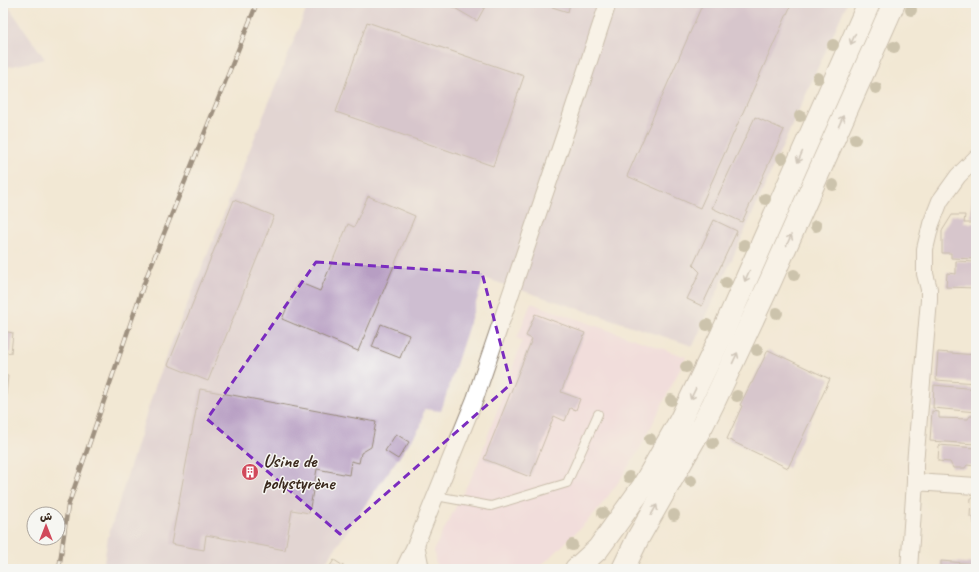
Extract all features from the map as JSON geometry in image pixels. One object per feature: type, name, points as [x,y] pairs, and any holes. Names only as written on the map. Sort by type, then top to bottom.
[{"type":"main road","points":[[576,569],[598,549],[642,488],[680,421],[722,334],[869,3]]},
{"type":"main road","points":[[623,569],[638,538],[713,404],[770,282],[894,3]]},
{"type":"main road","points":[[632,569],[638,538]]},
{"type":"street","points":[[404,569],[416,544],[475,399],[608,3]]},
{"type":"street","points":[[909,569],[915,464],[929,300],[929,289],[925,274],[925,249],[930,224],[940,200],[958,176],[976,158]]},
{"type":"street","points":[[915,482],[976,486]]},
{"type":"street","points":[[416,544],[421,569]]},
{"type":"lane","points":[[436,496],[491,506],[567,483],[598,414]]},
{"type":"highlighted area","points":[[316,262],[482,273],[511,384],[340,534],[207,419]]},
{"type":"shaded area","points":[[3,3],[6,3],[45,59],[3,68]]},
{"type":"shaded area","points":[[309,3],[847,3],[693,346],[484,278],[441,411],[424,409],[421,426],[321,569],[103,569],[108,537],[158,377]]},
{"type":"shaded area","points":[[531,303],[686,357],[642,445],[620,480],[596,512],[552,556],[536,569],[438,569],[435,561],[434,549],[477,466],[522,341],[517,338]]},
{"type":"building","points":[[446,3],[487,3],[477,21]]},
{"type":"building","points":[[550,3],[570,3],[568,12],[549,6]]},
{"type":"building","points":[[703,3],[792,3],[700,208],[627,176]]},
{"type":"building","points":[[367,22],[524,76],[493,166],[336,112]]},
{"type":"building","points":[[755,117],[784,130],[742,222],[712,208]]},
{"type":"building","points":[[972,195],[976,195],[976,218],[971,217]]},
{"type":"building","points":[[368,196],[415,216],[358,351],[282,319],[298,282],[320,291],[348,224],[354,227]]},
{"type":"building","points":[[234,200],[274,216],[208,381],[168,365]]},
{"type":"building","points":[[952,215],[965,215],[964,223],[976,223],[976,259],[951,258],[951,253],[942,253],[942,231]]},
{"type":"building","points":[[714,220],[737,231],[702,306],[687,299],[700,272],[693,265]]},
{"type":"building","points":[[956,261],[976,262],[976,288],[946,287],[947,273],[956,274]]},
{"type":"building","points":[[535,314],[585,333],[561,392],[580,399],[576,410],[570,408],[565,421],[554,416],[530,477],[484,459],[532,339],[526,336]]},
{"type":"building","points":[[381,324],[409,335],[400,358],[372,347]]},
{"type":"building","points":[[3,331],[13,333],[11,353],[6,352],[4,373],[3,373]]},
{"type":"building","points":[[768,350],[830,379],[788,468],[727,439],[742,406],[740,405]]},
{"type":"building","points":[[938,352],[976,355],[976,383],[936,380]]},
{"type":"building","points":[[3,375],[8,376],[5,404],[3,404]]},
{"type":"building","points":[[934,385],[976,389],[976,412],[933,408]]},
{"type":"building","name":"Usine de polystyrène","points":[[200,389],[376,422],[371,447],[361,453],[359,463],[351,461],[349,475],[317,469],[309,513],[292,510],[285,550],[206,535],[204,550],[171,544]]},
{"type":"building","points":[[932,411],[939,412],[939,418],[968,419],[970,416],[976,416],[976,444],[930,441]]},
{"type":"building","points":[[396,434],[409,442],[398,459],[385,451]]},
{"type":"building","points":[[939,445],[976,448],[975,466],[967,465],[965,468],[953,468],[950,462],[938,461]]},
{"type":"building","points":[[971,498],[976,498],[976,524],[974,524],[974,517],[970,517]]},
{"type":"building","points":[[334,560],[348,569],[328,569]]},
{"type":"building","points":[[941,561],[976,564],[976,569],[941,569]]},
{"type":"building","points":[[226,565],[231,569],[223,569]]},
{"type":"railway","points":[[59,569],[68,506],[146,278],[257,3]]},
{"type":"place","name":"Usine de polystyrène","points":[[250,472]]}]
